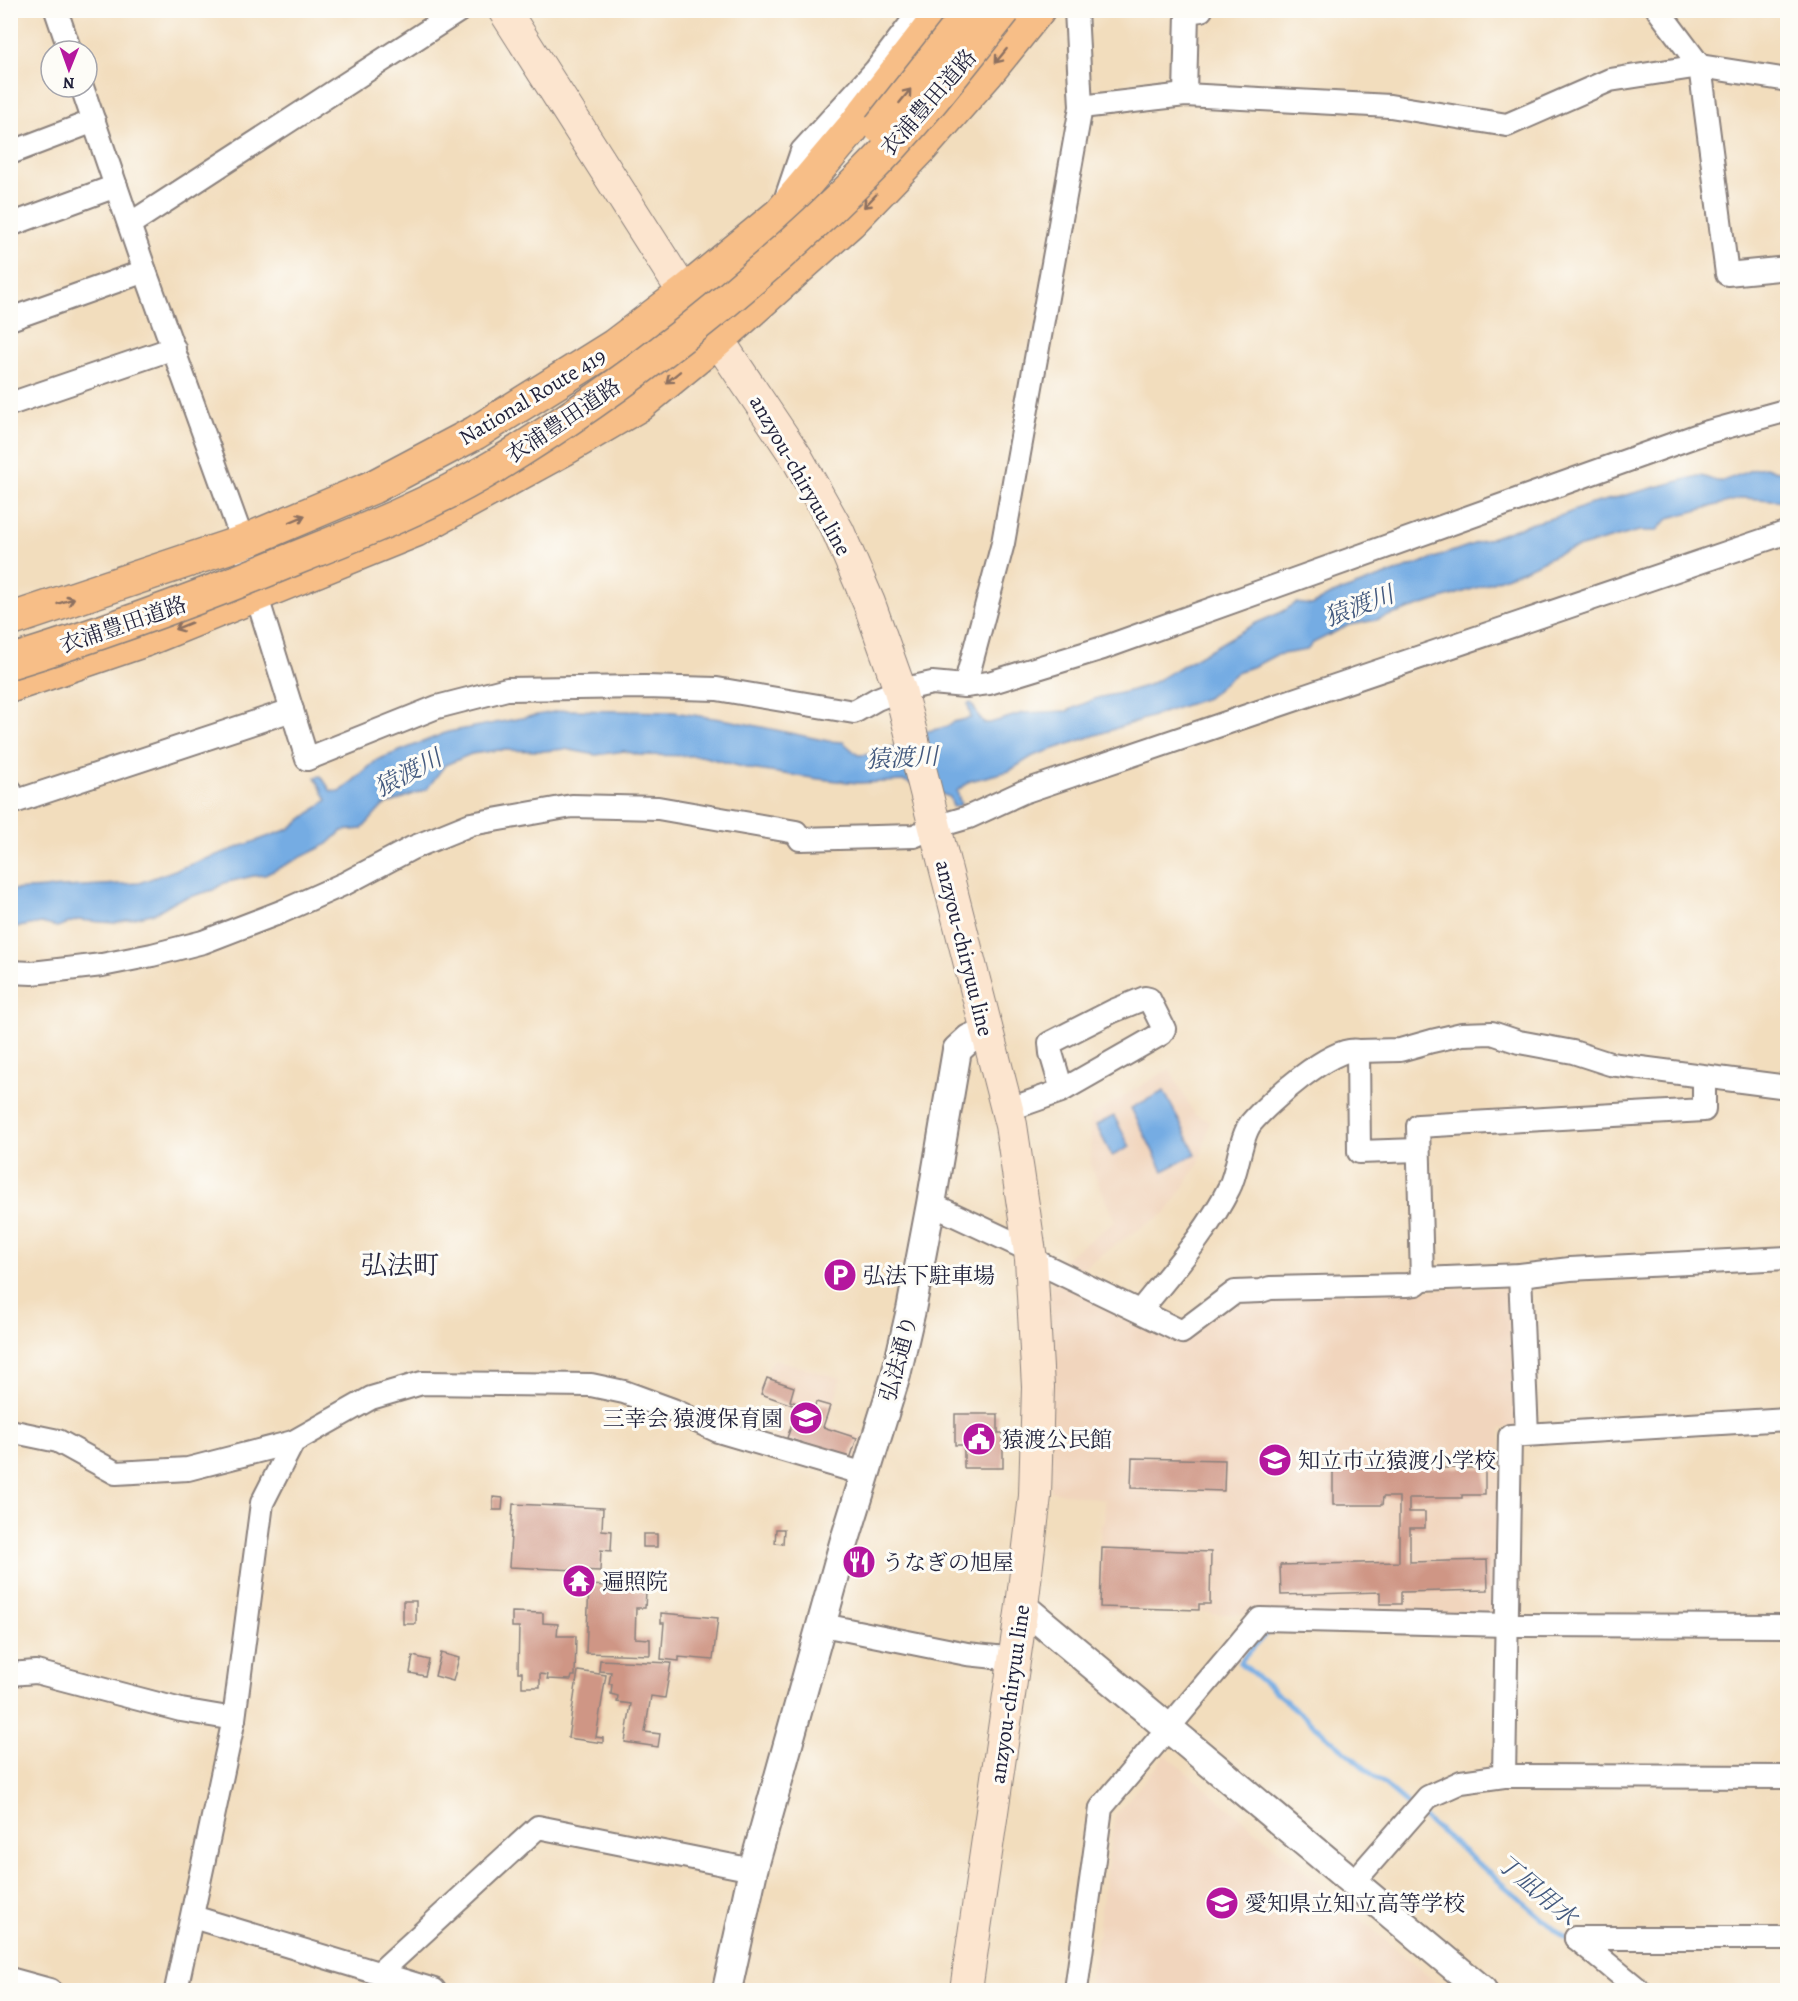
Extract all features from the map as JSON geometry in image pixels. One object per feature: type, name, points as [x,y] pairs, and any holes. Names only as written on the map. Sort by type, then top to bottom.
[{"type":"highway","name":"National Route 419","points":[[10,620],[243,542],[373,487],[475,433],[614,346],[684,293],[780,213],[851,130],[944,10]]},
{"type":"highway","name":"衣浦豊田道路","points":[[10,646],[234,570],[365,513],[531,424],[666,329],[808,207],[876,133],[972,10]]},
{"type":"highway","name":"衣浦豊田道路","points":[[10,662],[66,645],[215,591],[392,519],[494,467],[592,402],[687,333],[805,231],[863,176],[934,98],[1004,10]]},
{"type":"highway","points":[[10,686],[145,640],[256,597],[416,530],[639,405],[718,340],[850,222],[920,149],[988,72],[1038,10]]},
{"type":"main road","name":"anzyou-chiryuu line","points":[[504,10],[684,293],[797,458],[838,531],[869,603],[902,696],[1011,1125],[1030,1254],[1038,1387],[1035,1496],[1015,1659],[966,1990]]},
{"type":"street","points":[[56,10],[66,39]]},
{"type":"street","points":[[130,224],[460,10]]},
{"type":"street","points":[[780,213],[802,152],[875,70],[921,10]]},
{"type":"street","points":[[965,686],[1003,543],[1081,107],[1077,10]]},
{"type":"street","points":[[1185,95],[1187,12],[1201,10]]},
{"type":"street","points":[[1659,10],[1700,66],[1727,274],[1788,268]]},
{"type":"street","points":[[1081,107],[1185,95],[1390,106],[1507,125],[1610,80],[1700,66],[1788,80]]},
{"type":"street","points":[[86,99],[243,542],[256,597],[307,759],[438,707],[507,689],[645,687],[717,689],[854,712],[877,699],[902,696],[932,683],[965,686],[989,683],[1103,648],[1694,437],[1788,410]]},
{"type":"street","points":[[10,153],[94,121]]},
{"type":"street","points":[[10,225],[116,186]]},
{"type":"street","points":[[10,319],[146,271]]},
{"type":"street","points":[[10,404],[174,348]]},
{"type":"street","points":[[10,972],[102,965],[152,956],[203,942],[281,912],[346,883],[412,848],[471,824],[572,806],[657,808],[796,832],[800,839],[914,836],[933,820],[969,817],[1034,788],[1788,532]]},
{"type":"street","points":[[10,790],[14,802],[292,710]]},
{"type":"street","points":[[1006,1110],[1062,1090],[1161,1034],[1164,1029],[1149,999],[1145,998],[1113,1011],[1050,1042],[1062,1090]]},
{"type":"street","name":"弘法通り","points":[[753,1870],[844,1543],[897,1368],[911,1310],[931,1204],[957,1050],[969,1039],[986,1032]]},
{"type":"street","points":[[1140,1311],[1197,1239],[1230,1187],[1249,1126],[1325,1060],[1346,1051],[1352,1049],[1358,1051],[1400,1050],[1462,1034],[1492,1033],[1519,1042],[1573,1052],[1610,1064],[1788,1087]]},
{"type":"street","points":[[1358,1051],[1359,1152],[1418,1150]]},
{"type":"street","points":[[1422,1279],[1418,1126],[1704,1110],[1704,1077]]},
{"type":"street","points":[[931,1204],[1182,1332],[1235,1292],[1261,1291],[1270,1288],[1407,1285],[1416,1284],[1422,1279],[1788,1258]]},
{"type":"street","points":[[1520,1275],[1527,1434]]},
{"type":"street","points":[[10,1431],[58,1441],[116,1473],[188,1469],[293,1442],[370,1398],[422,1383],[591,1385],[624,1392],[673,1410],[718,1431],[865,1474]]},
{"type":"street","points":[[1504,1776],[1510,1436],[1788,1419]]},
{"type":"street","points":[[176,1990],[234,1719],[262,1503],[293,1442]]},
{"type":"street","points":[[1022,1606],[1482,1990]]},
{"type":"street","points":[[1076,1990],[1101,1808],[1170,1729],[1260,1619],[1507,1625],[1788,1626]]},
{"type":"street","points":[[823,1625],[967,1654],[1015,1659]]},
{"type":"street","points":[[10,1674],[36,1672],[181,1710],[234,1719]]},
{"type":"street","points":[[1353,1883],[1428,1797],[1461,1782],[1504,1776],[1788,1777]]},
{"type":"street","points":[[379,1973],[538,1827],[753,1870],[727,1990]]},
{"type":"street","points":[[193,1917],[434,1990]]},
{"type":"street","points":[[1639,1990],[1576,1938],[1788,1938]]},
{"type":"street","points":[[10,1979],[50,1990]]},
{"type":"shaded area","points":[[1169,1069],[1195,1115],[1210,1121],[1199,1163],[1167,1212],[1077,1272],[1057,1264],[1116,1221],[1091,1167],[1090,1116]]},
{"type":"shaded area","name":"知立市立猿渡小学校","points":[[1055,1279],[1182,1338],[1233,1297],[1515,1287],[1521,1428],[1501,1429],[1499,1617],[1211,1614],[1210,1612],[1097,1608],[1101,1525],[1104,1522],[1105,1500],[1050,1491],[1050,1283]]},
{"type":"shaded area","name":"三幸会 猿渡保育園","points":[[773,1359],[841,1378],[828,1427],[863,1436],[855,1465],[774,1443],[784,1410],[757,1396]]},
{"type":"shaded area","name":"愛知県立知立高等学校","points":[[1166,1755],[1445,1990],[1089,1990],[1115,1815]]},
{"type":"water","name":"猿渡川","points":[[1766,467],[1776,471],[1787,470],[1787,501],[1743,498],[1669,518],[1656,531],[1639,531],[1559,553],[1526,569],[1479,587],[1376,620],[1349,625],[1313,643],[1307,650],[1276,655],[1237,672],[1207,698],[1033,756],[1009,771],[970,781],[957,791],[961,805],[953,807],[950,797],[904,781],[858,783],[819,779],[750,769],[701,756],[639,755],[624,751],[596,755],[565,749],[499,750],[471,754],[445,765],[427,789],[383,806],[362,829],[342,831],[328,844],[265,875],[224,883],[213,890],[175,901],[155,913],[114,923],[78,920],[57,927],[41,923],[19,927],[11,925],[11,890],[139,883],[289,829],[327,800],[315,777],[321,776],[331,791],[340,792],[377,760],[448,732],[564,710],[674,712],[843,742],[858,755],[879,754],[919,733],[971,718],[968,704],[971,703],[983,723],[1023,713],[1067,711],[1097,698],[1149,685],[1256,623],[1296,603],[1312,605],[1330,595],[1588,505],[1698,476],[1722,481]]},
{"type":"water","points":[[1164,1091],[1196,1154],[1163,1171],[1131,1108]]},
{"type":"water","points":[[1114,1116],[1130,1147],[1112,1156],[1096,1125]]},
{"type":"building","points":[[767,1378],[794,1387],[790,1401],[814,1409],[816,1402],[830,1406],[823,1427],[857,1438],[850,1459],[787,1438],[798,1407],[761,1394]]},
{"type":"building","name":"猿渡公民館","points":[[955,1414],[998,1414],[998,1433],[1003,1433],[1003,1468],[964,1468],[964,1445],[955,1445]]},
{"type":"building","points":[[1132,1458],[1225,1460],[1224,1491],[1131,1488]]},
{"type":"building","points":[[1333,1468],[1485,1468],[1485,1495],[1462,1495],[1462,1498],[1409,1498],[1409,1512],[1425,1512],[1425,1528],[1410,1528],[1410,1562],[1487,1560],[1488,1590],[1401,1592],[1401,1604],[1380,1604],[1380,1592],[1281,1595],[1280,1565],[1399,1562],[1399,1497],[1383,1497],[1382,1505],[1333,1505]]},
{"type":"building","points":[[493,1497],[503,1498],[502,1510],[493,1510]]},
{"type":"building","points":[[513,1504],[603,1508],[602,1530],[612,1531],[611,1551],[601,1550],[600,1571],[509,1567]]},
{"type":"building","points":[[776,1529],[784,1529],[783,1544],[775,1543]]},
{"type":"building","points":[[643,1534],[657,1534],[657,1547],[643,1547]]},
{"type":"building","points":[[1102,1548],[1211,1552],[1210,1604],[1199,1604],[1199,1610],[1100,1607]]},
{"type":"building","points":[[610,1579],[628,1580],[627,1584],[633,1585],[633,1591],[646,1591],[645,1608],[636,1608],[635,1638],[650,1639],[650,1655],[586,1653],[589,1585],[610,1586]]},
{"type":"building","points":[[403,1601],[416,1601],[416,1624],[403,1624]]},
{"type":"building","points":[[512,1612],[543,1613],[543,1623],[558,1624],[557,1636],[576,1636],[575,1676],[572,1676],[571,1680],[547,1679],[548,1675],[540,1674],[540,1687],[522,1687],[522,1672],[518,1672],[519,1627],[512,1627]]},
{"type":"building","points":[[661,1613],[718,1618],[713,1660],[679,1657],[679,1661],[661,1659],[664,1623],[661,1623]]},
{"type":"building","points":[[441,1653],[459,1658],[453,1681],[435,1676]]},
{"type":"building","points":[[413,1656],[429,1660],[425,1676],[410,1673]]},
{"type":"building","points":[[600,1660],[671,1663],[665,1698],[651,1696],[645,1732],[660,1734],[658,1747],[625,1742],[631,1704],[617,1702],[618,1696],[611,1694],[612,1684],[609,1684],[611,1672],[599,1671]]},
{"type":"building","points":[[578,1671],[606,1675],[596,1737],[603,1738],[603,1743],[568,1738]]},
{"type":"waterway","name":"丁凪用水","points":[[1267,1632],[1240,1662],[1407,1804]]},
{"type":"waterway","name":"丁凪用水","points":[[1423,1817],[1568,1940]]},
{"type":"waterway","points":[[373,1990],[376,1980]]},
{"type":"place","name":"弘法下駐車場","points":[[840,1275]]},
{"type":"place","name":"三幸会 猿渡保育園","points":[[806,1418]]},
{"type":"place","name":"猿渡公民館","points":[[979,1439]]},
{"type":"place","name":"知立市立猿渡小学校","points":[[1275,1460]]},
{"type":"place","name":"うなぎの旭屋","points":[[859,1562]]},
{"type":"place","name":"遍照院","points":[[579,1581]]},
{"type":"place","name":"愛知県立知立高等学校","points":[[1222,1903]]},
{"type":"district","name":"弘法町","points":[[400,1265]]}]
